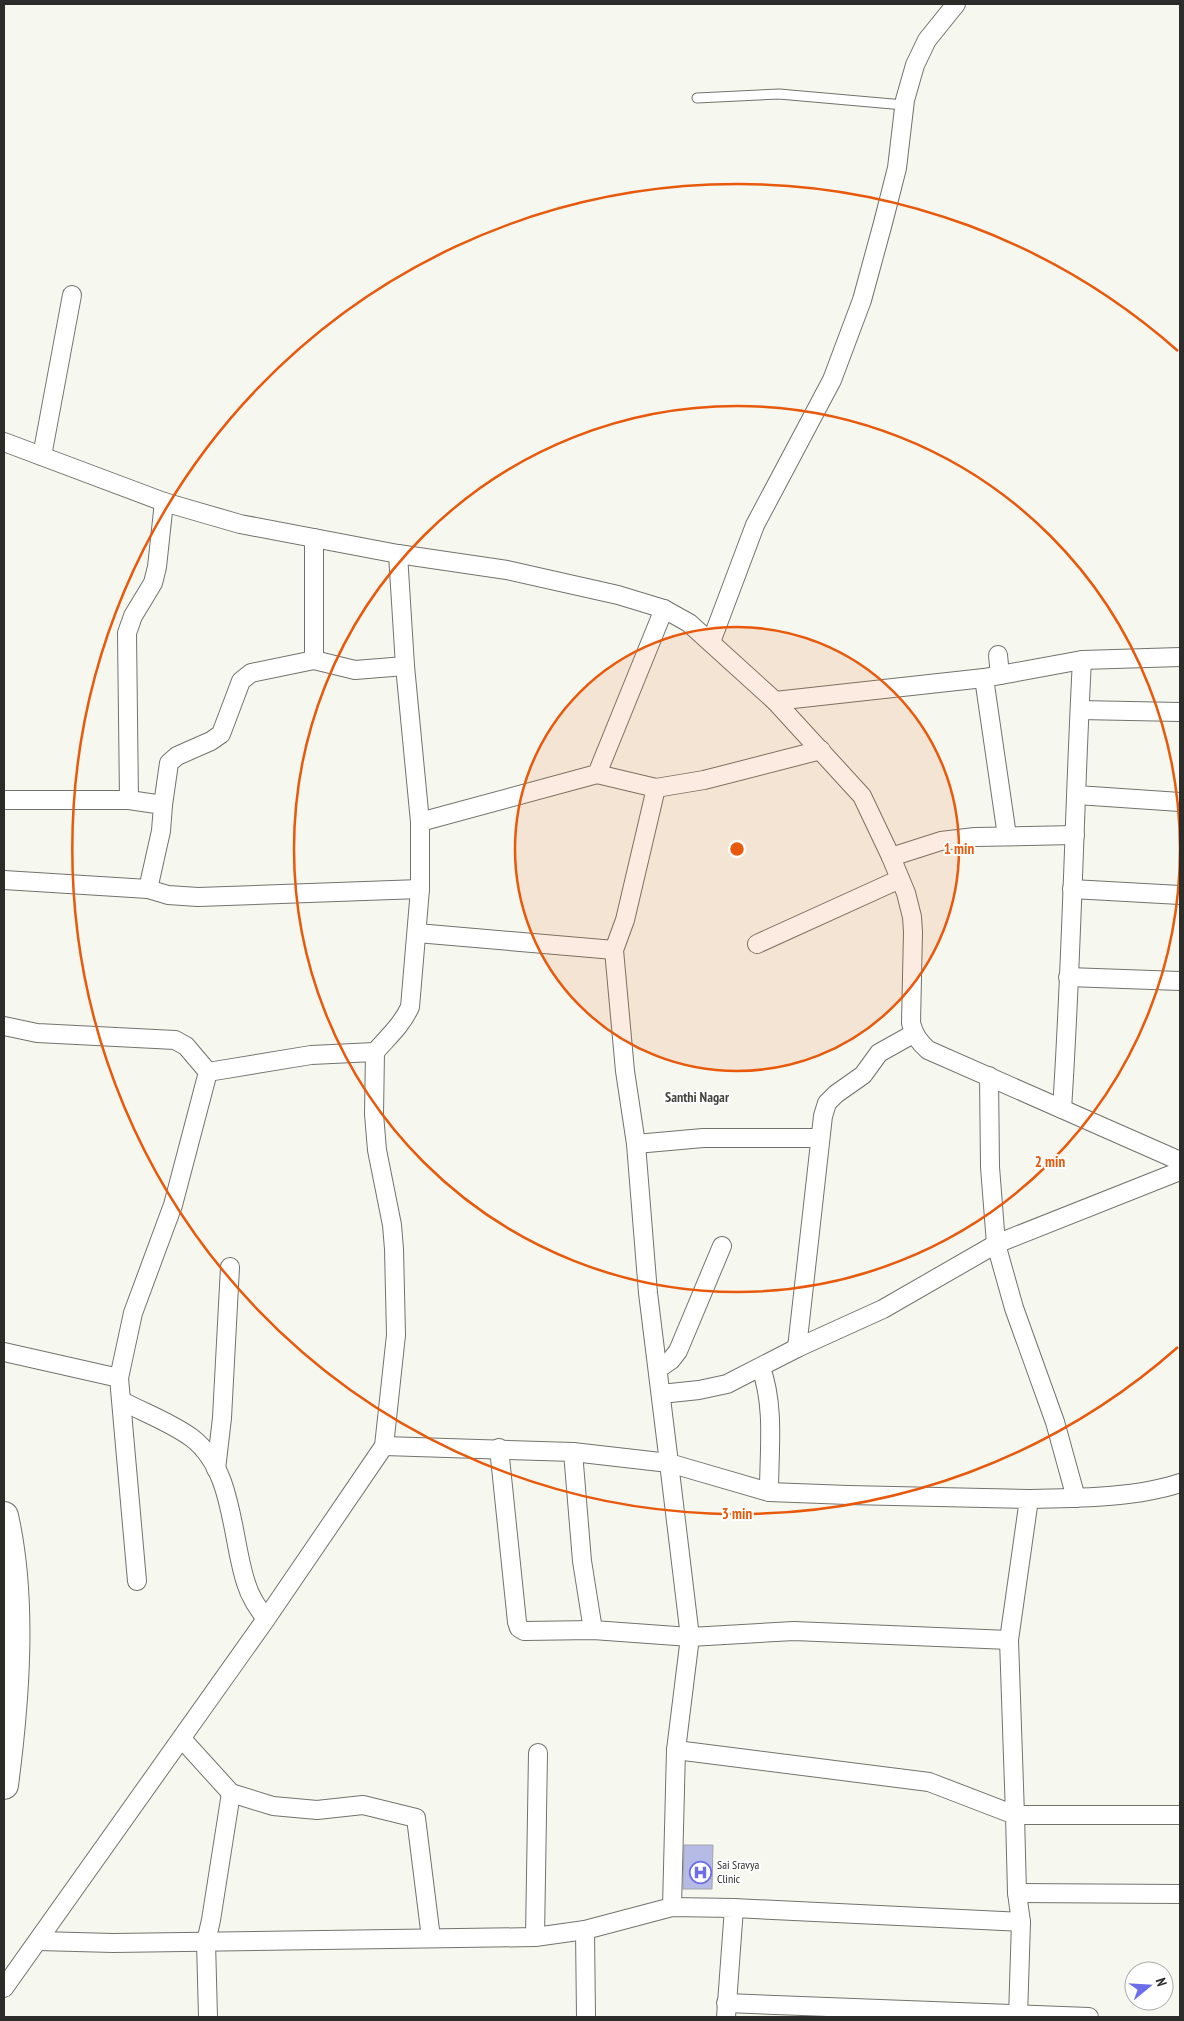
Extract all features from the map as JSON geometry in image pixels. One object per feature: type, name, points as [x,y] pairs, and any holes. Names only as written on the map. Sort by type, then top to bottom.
[{"type":"main road","points":[[4,1516],[11,1561],[14,1606],[14,1663],[10,1733],[4,1785]]},
{"type":"street","points":[[711,642],[755,525],[832,380],[862,300],[897,168],[904,105],[915,65],[927,40],[956,4]]},
{"type":"street","points":[[42,456],[72,295]]},
{"type":"street","points":[[4,442],[164,502],[240,524],[398,554],[507,570],[618,595],[664,609],[689,623],[775,701],[862,796],[891,857],[912,917],[914,932],[911,1023],[913,1034],[928,1050],[1180,1162]]},
{"type":"street","points":[[129,800],[127,634],[133,616],[153,583],[157,567],[164,502]]},
{"type":"street","points":[[314,538],[314,660]]},
{"type":"street","points":[[4,1988],[182,1739],[384,1446],[396,1335],[392,1225],[377,1150],[374,1114],[375,1052],[404,1020],[410,1007],[420,889],[420,822],[405,666],[398,554]]},
{"type":"street","points":[[597,774],[664,609]]},
{"type":"street","points":[[998,655],[992,677],[1007,836]]},
{"type":"street","points":[[775,701],[992,677],[1082,660],[1180,657]]},
{"type":"street","points":[[148,890],[161,831],[162,805],[169,763],[177,756],[211,741],[221,734],[241,681],[251,673],[314,660],[355,670],[405,666]]},
{"type":"street","points":[[1062,1109],[1067,1032],[1082,660]]},
{"type":"street","points":[[1080,710],[1180,712]]},
{"type":"street","points":[[420,822],[597,774],[656,788],[704,780],[821,750]]},
{"type":"street","points":[[656,788],[625,920],[614,950],[625,1071],[636,1144],[648,1293],[690,1637],[676,1750],[672,1907]]},
{"type":"street","points":[[1077,795],[1180,802]]},
{"type":"street","points":[[6,800],[129,800],[162,805]]},
{"type":"street","points":[[891,857],[941,841],[1007,836],[1075,836]]},
{"type":"street","points":[[757,944],[900,879]]},
{"type":"street","points":[[4,880],[148,890],[168,895],[198,897],[420,889]]},
{"type":"street","points":[[1072,888],[1180,895]]},
{"type":"street","points":[[417,933],[614,950]]},
{"type":"street","points":[[1068,977],[1180,981]]},
{"type":"street","points":[[4,1026],[37,1033],[175,1040],[186,1046],[208,1072]]},
{"type":"street","points":[[797,1348],[820,1138],[827,1103],[836,1094],[863,1075],[879,1053],[913,1034]]},
{"type":"street","points":[[208,1072],[311,1055],[375,1052]]},
{"type":"street","points":[[137,1581],[119,1378],[133,1313],[173,1205],[208,1072]]},
{"type":"street","points":[[989,1076],[990,1167],[996,1244],[1014,1308],[1055,1422],[1076,1498]]},
{"type":"street","points":[[636,1144],[703,1138],[820,1138]]},
{"type":"street","points":[[661,1394],[727,1384],[797,1348],[883,1309],[996,1244],[1180,1171]]},
{"type":"street","points":[[658,1369],[671,1360],[678,1351],[722,1246]]},
{"type":"street","points":[[216,1469],[222,1418],[230,1267]]},
{"type":"street","points":[[4,1352],[119,1378]]},
{"type":"street","points":[[761,1368],[766,1382],[770,1422],[769,1492]]},
{"type":"street","points":[[122,1401],[193,1439],[206,1452],[216,1469],[226,1494],[246,1584],[253,1601],[266,1619]]},
{"type":"street","points":[[384,1446],[499,1448],[573,1452],[669,1463],[769,1492],[857,1496],[1076,1498],[1137,1492],[1180,1483]]},
{"type":"street","points":[[499,1448],[517,1622],[524,1631],[593,1630],[690,1637],[794,1631],[1009,1640]]},
{"type":"street","points":[[573,1452],[582,1560],[593,1630]]},
{"type":"street","points":[[1018,2016],[1021,1922],[1017,1893],[1009,1640],[1030,1499]]},
{"type":"street","points":[[182,1739],[231,1793],[274,1806],[316,1810],[363,1805],[416,1818],[431,1938]]},
{"type":"street","points":[[676,1750],[929,1782],[1015,1815],[1180,1815]]},
{"type":"street","points":[[535,1937],[538,1754]]},
{"type":"street","points":[[208,2017],[206,1942],[231,1793]]},
{"type":"street","points":[[1017,1893],[1180,1894]]},
{"type":"street","points":[[39,1941],[112,1944],[535,1937],[585,1930],[672,1907],[734,1908],[1021,1922]]},
{"type":"street","points":[[734,1908],[726,2010],[1089,2017]]},
{"type":"street","points":[[585,1930],[586,2017]]},
{"type":"lane","points":[[697,98],[779,94],[904,105]]},
{"type":"building","points":[[684,1845],[713,1845],[712,1889],[683,1889]]},
{"type":"place","name":"Sai Sravya Clinic","points":[[701,1872]]},
{"type":"district","name":"Santhi Nagar","points":[[697,1097]]}]
